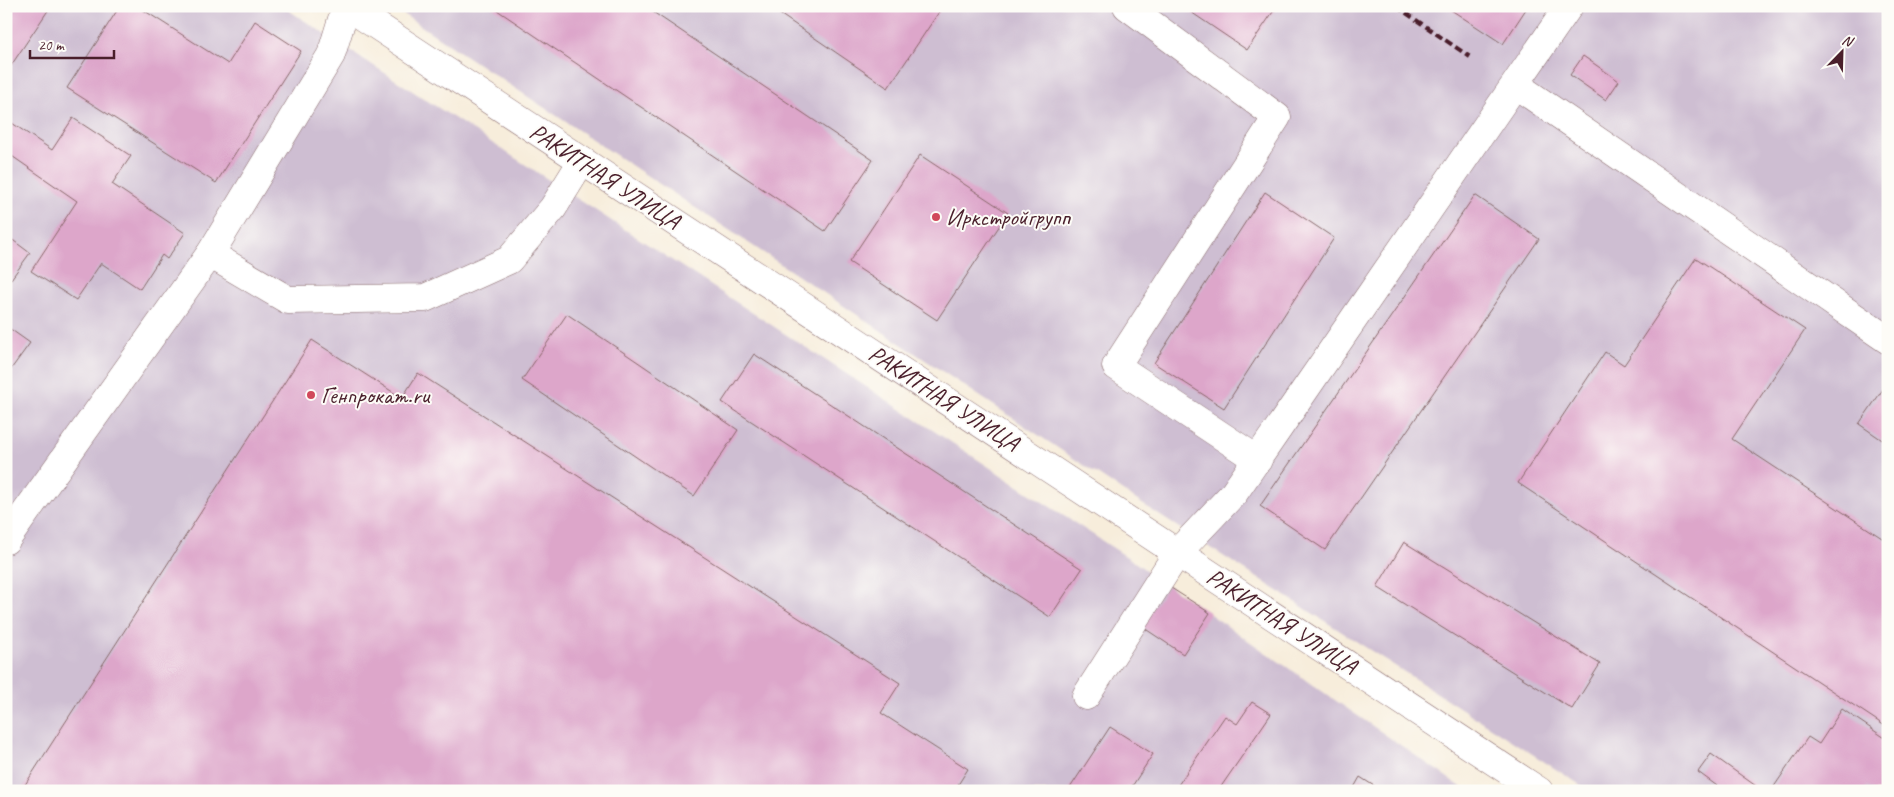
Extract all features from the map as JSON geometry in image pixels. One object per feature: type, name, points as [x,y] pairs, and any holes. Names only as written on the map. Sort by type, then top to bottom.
[{"type":"street","name":"РАКИТНАЯ УЛИЦА","points":[[347,6],[1539,791]]},
{"type":"street","points":[[6,540],[210,254],[331,55],[347,6]]},
{"type":"street","points":[[1127,6],[1277,117],[1116,366],[1258,460]]},
{"type":"street","points":[[1086,696],[1178,552],[1234,493],[1258,460],[1569,6]]},
{"type":"street","points":[[1516,85],[1888,340]]},
{"type":"street","points":[[210,254],[288,300],[425,298],[509,260],[553,208],[582,161]]},
{"type":"shaded area","points":[[6,6],[282,6],[1127,557],[1467,791],[6,791]]},
{"type":"shaded area","points":[[391,6],[1888,6],[1888,791],[1590,791],[1159,515]]},
{"type":"building","points":[[12,6],[51,6],[6,73],[6,15]]},
{"type":"building","points":[[120,6],[137,6],[228,64],[255,21],[301,51],[216,183],[67,88]]},
{"type":"building","points":[[491,6],[644,6],[873,160],[825,231]]},
{"type":"building","points":[[768,6],[943,6],[888,88]]},
{"type":"building","points":[[1182,6],[1277,6],[1247,50]]},
{"type":"building","points":[[1445,6],[1528,6],[1503,44]]},
{"type":"building","points":[[1583,56],[1619,81],[1606,100],[1570,75]]},
{"type":"building","points":[[73,118],[131,156],[112,184],[185,233],[167,259],[162,255],[140,289],[101,263],[76,300],[31,271],[77,201],[6,152],[6,119],[52,150]]},
{"type":"building","points":[[920,155],[1008,213],[937,320],[849,262]]},
{"type":"building","points":[[1265,192],[1334,238],[1224,408],[1154,363]]},
{"type":"building","points":[[1475,195],[1539,239],[1325,550],[1260,506]]},
{"type":"building","points":[[6,235],[30,253],[6,286]]},
{"type":"building","points":[[1696,258],[1805,330],[1732,439],[1888,542],[1888,728],[1518,483],[1605,352],[1624,365]]},
{"type":"building","points":[[567,314],[738,430],[694,496],[522,380]]},
{"type":"building","points":[[6,326],[30,343],[6,376]]},
{"type":"building","points":[[312,340],[402,398],[418,373],[900,683],[881,713],[968,769],[954,791],[21,791]]},
{"type":"building","points":[[754,354],[1082,569],[1050,617],[722,402]]},
{"type":"building","points":[[1888,382],[1888,444],[1859,424]]},
{"type":"building","points":[[1404,542],[1600,664],[1572,709],[1377,587]]},
{"type":"building","points":[[1168,586],[1210,613],[1183,654],[1141,626]]},
{"type":"building","points":[[1252,702],[1271,714],[1218,791],[1174,791],[1225,716],[1237,724]]},
{"type":"building","points":[[1842,709],[1888,740],[1888,791],[1873,791],[1867,786],[1864,791],[1771,791],[1808,737],[1819,744]]},
{"type":"building","points":[[1110,727],[1153,754],[1129,791],[1068,791]]},
{"type":"building","points":[[1711,754],[1763,791],[1724,791],[1698,772]]},
{"type":"building","points":[[1360,777],[1382,791],[1352,791]]},
{"type":"railway","points":[[1396,6],[1470,57]]},
{"type":"place","name":"Иркстройгрупп","points":[[936,217]]},
{"type":"place","name":"Генпрокат.ru","points":[[311,395]]}]
